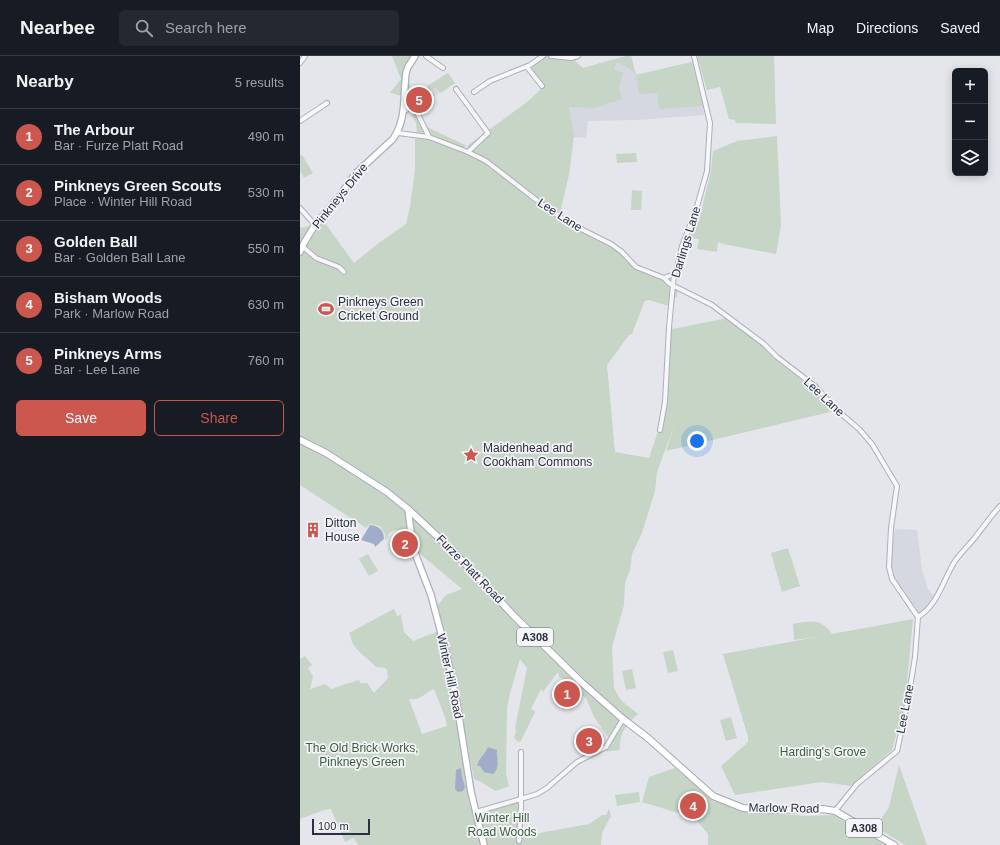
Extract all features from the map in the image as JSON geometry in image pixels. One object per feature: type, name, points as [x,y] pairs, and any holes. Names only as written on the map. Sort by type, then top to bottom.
[{"type":"main road","name":"Furze Platt Road","points":[[300,440],[326,453],[348,467],[387,492],[408,509],[454,552],[563,665],[623,719]]},
{"type":"main road","name":"Marlow Road","points":[[623,719],[648,738],[713,796],[743,808],[768,810],[823,808],[835,811],[894,845]]},
{"type":"street","points":[[300,63],[305,56]]},
{"type":"street","name":"Pinkneys Drive","points":[[300,252],[315,225],[339,197],[355,174],[398,133],[404,111],[406,73],[415,56]]},
{"type":"street","points":[[426,56],[443,68]]},
{"type":"street","points":[[474,92],[490,81],[527,66],[543,56]]},
{"type":"street","points":[[551,56],[571,58],[578,56]]},
{"type":"street","name":"Darlings Lane","points":[[660,430],[665,402],[668,334],[674,274],[678,268],[682,246],[696,210],[707,171],[710,123],[694,56]]},
{"type":"street","points":[[527,66],[542,86]]},
{"type":"street","points":[[456,89],[488,133],[468,152]]},
{"type":"street","points":[[405,96],[410,98],[429,137]]},
{"type":"street","points":[[300,121],[327,103]]},
{"type":"street","points":[[404,111],[414,106]]},
{"type":"street","name":"Lee Lane","points":[[398,133],[429,137],[486,160],[559,217],[611,244],[622,252],[636,267],[664,278],[712,305],[764,344],[776,357],[816,387],[838,411],[859,429],[872,444],[897,486],[889,549],[889,567],[892,579],[918,617],[915,657],[908,700],[897,750],[857,784],[835,811]]},
{"type":"street","points":[[300,208],[315,225]]},
{"type":"street","points":[[302,246],[316,258],[339,267],[344,272]]},
{"type":"street","points":[[664,278],[674,274]]},
{"type":"street","points":[[918,617],[927,609],[937,596],[956,561],[1000,506]]},
{"type":"street","name":"Winter Hill Road","points":[[408,509],[413,548],[431,595],[445,648],[456,698],[468,775],[484,845]]},
{"type":"street","points":[[476,812],[537,794],[547,788],[577,762],[606,746],[623,719]]},
{"type":"street","points":[[519,841],[521,752]]},
{"type":"shaded area","points":[[626,56],[631,56],[636,75],[692,62],[701,92],[704,115],[636,120],[588,121],[586,138],[573,137],[569,107],[573,60],[583,68]]},
{"type":"shaded area","points":[[448,73],[455,83],[417,107],[412,95]]},
{"type":"shaded area","points":[[895,529],[917,530],[922,570],[928,589],[934,596],[923,612],[917,614],[894,577],[891,569]]},
{"type":"green space","points":[[392,56],[419,56],[412,64],[408,72],[408,77],[409,84],[422,118],[429,128],[467,146],[462,148],[417,134],[416,123],[411,113],[407,112],[405,108],[406,97],[390,93],[401,79]]},
{"type":"green space","points":[[541,56],[581,56],[575,61],[583,68],[626,56],[631,56],[636,75],[692,62],[703,106],[659,109],[657,93],[639,94],[635,74],[617,62],[614,69],[623,73],[619,88],[622,99],[595,108],[569,107],[574,136],[569,175],[560,213],[557,213],[535,198],[494,165],[471,151],[467,146],[527,102],[542,88],[528,67]]},
{"type":"green space","points":[[697,56],[774,56],[776,124],[736,123],[735,120],[729,119],[720,87],[707,90]]},
{"type":"green space","points":[[448,73],[455,83],[441,93],[436,87],[428,92],[429,94],[424,96],[421,95],[419,92]]},
{"type":"green space","points":[[777,136],[781,225],[776,254],[718,242],[717,252],[697,249],[699,239],[686,238],[701,212],[711,171],[713,151],[737,141]]},
{"type":"green space","points":[[415,139],[425,139],[444,144],[484,161],[533,199],[618,250],[642,271],[678,289],[672,314],[673,329],[727,318],[762,346],[777,361],[814,390],[834,411],[666,451],[674,426],[657,472],[655,491],[642,533],[632,554],[630,570],[625,583],[624,605],[612,647],[614,687],[618,696],[623,702],[638,714],[630,721],[622,734],[620,739],[620,750],[601,752],[611,741],[594,717],[586,698],[582,696],[580,687],[559,677],[558,672],[543,692],[541,689],[531,709],[535,712],[521,741],[518,742],[514,738],[516,731],[515,728],[527,668],[520,659],[507,709],[506,773],[509,786],[496,791],[474,779],[450,659],[437,606],[446,595],[462,589],[419,553],[415,547],[414,536],[409,539],[404,533],[392,531],[385,540],[385,534],[380,526],[370,524],[366,528],[300,485],[300,228],[309,226],[312,229],[322,219],[354,263],[380,242],[406,224],[415,170]],"holes":[[[649,300],[669,306],[663,406],[659,428],[649,458],[615,452],[607,365],[629,335],[632,334],[645,301]]]},
{"type":"green space","points":[[636,153],[637,162],[617,163],[616,154]]},
{"type":"green space","points":[[302,155],[313,173],[304,178],[300,171],[300,156]]},
{"type":"green space","points":[[632,190],[642,191],[641,210],[631,210]]},
{"type":"green space","points":[[788,548],[800,586],[782,592],[771,553]]},
{"type":"green space","points":[[368,554],[378,571],[369,576],[359,559]]},
{"type":"green space","name":"The Old Brick Works, Pinkneys Green","points":[[394,609],[397,616],[401,615],[404,632],[413,641],[439,631],[483,845],[358,845],[354,838],[345,842],[331,809],[300,819],[300,659],[305,656],[312,665],[308,668],[313,676],[310,689],[325,684],[331,689],[359,680],[360,683],[367,683],[374,693],[388,678],[387,670],[385,668],[376,667],[356,648],[349,633]],"holes":[[[434,689],[447,726],[422,734],[409,699],[420,698]]]},
{"type":"green space","name":"Harding's Grove","points":[[913,619],[905,703],[892,750],[851,786],[822,782],[735,795],[721,766],[748,742],[748,737],[723,654],[817,637],[794,640],[793,624],[810,622],[820,623],[824,625],[832,634]]},
{"type":"green space","points":[[673,650],[678,671],[668,673],[663,652]]},
{"type":"green space","points":[[632,669],[636,688],[626,690],[622,671]]},
{"type":"green space","points":[[731,717],[737,738],[726,741],[720,720]]},
{"type":"green space","points":[[899,765],[927,845],[905,845],[876,827],[889,807]]},
{"type":"green space","points":[[675,768],[712,800],[743,810],[805,816],[833,815],[886,845],[708,845],[708,834],[695,818],[642,802],[649,777]]},
{"type":"green space","points":[[639,792],[640,802],[617,806],[615,795]]},
{"type":"green space","name":"Winter Hill Road Woods","points":[[517,801],[524,801],[521,834],[523,836],[589,824],[602,815],[606,815],[609,809],[611,816],[602,833],[601,845],[486,845],[479,817],[481,812]]},
{"type":"water","points":[[370,525],[376,526],[380,529],[384,536],[384,539],[375,547],[374,544],[361,540]]},
{"type":"water","points":[[488,747],[497,750],[498,766],[493,774],[484,772],[480,766],[477,766]]},
{"type":"water","points":[[461,768],[465,787],[463,791],[458,792],[455,789],[456,770]]},
{"type":"place","name":"Pinkneys Arms","points":[[419,100]]},
{"type":"place","name":"Pinkneys Green Cricket Ground","points":[[326,309]]},
{"type":"place","name":"Maidenhead and Cookham Commons","points":[[471,455]]},
{"type":"place","name":"Ditton House","points":[[313,530]]},
{"type":"place","name":"Pinkneys Green Scouts","points":[[405,544]]},
{"type":"place","name":"The Arbour","points":[[567,694]]},
{"type":"place","name":"Golden Ball","points":[[589,741]]},
{"type":"place","name":"Bisham Woods","points":[[693,806]]}]
